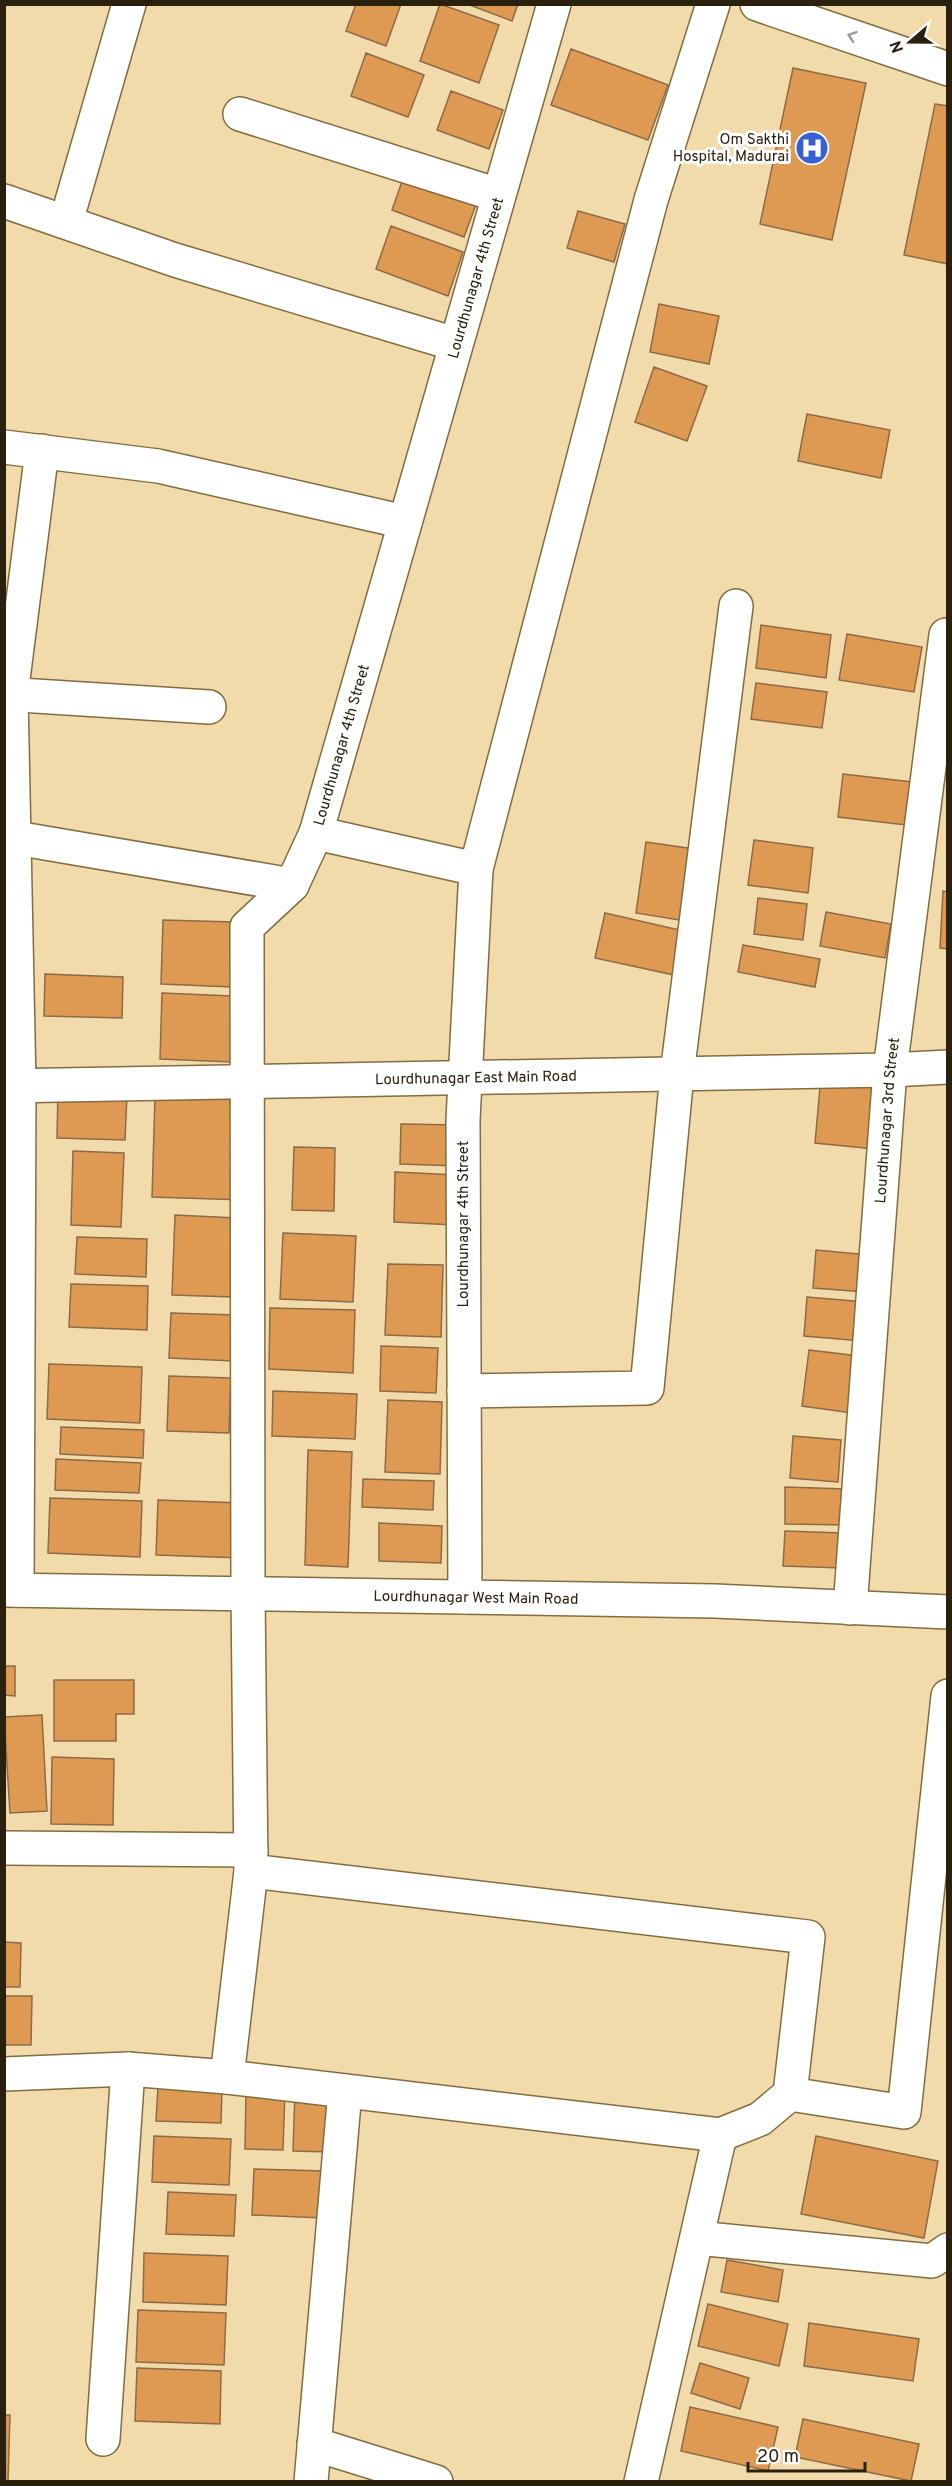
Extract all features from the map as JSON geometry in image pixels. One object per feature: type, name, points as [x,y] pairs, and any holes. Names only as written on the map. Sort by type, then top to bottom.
[{"type":"street","points":[[66,222],[129,4]]},
{"type":"street","name":"Lourdhunagar 4th Street","points":[[465,1598],[463,1120],[476,869],[316,833],[554,4]]},
{"type":"street","points":[[476,869],[651,200],[712,4]]},
{"type":"street","points":[[757,4],[820,14],[948,69]]},
{"type":"street","points":[[240,114],[498,195]]},
{"type":"street","points":[[4,201],[175,260],[455,344]]},
{"type":"street","points":[[4,447],[158,466],[405,522]]},
{"type":"street","points":[[11,1590],[12,1085],[8,694],[42,451]]},
{"type":"street","points":[[464,1391],[647,1388],[677,1074],[736,606]]},
{"type":"street","name":"Lourdhunagar 3rd Street","points":[[850,1608],[890,1071],[946,635]]},
{"type":"street","points":[[8,694],[209,707]]},
{"type":"street","points":[[227,2077],[251,1861],[248,1594],[248,927],[292,885],[316,833]]},
{"type":"street","points":[[9,836],[292,885]]},
{"type":"street","name":"Lourdhunagar East Main Road","points":[[12,1085],[890,1071],[948,1067]]},
{"type":"street","name":"Lourdhunagar West Main Road","points":[[11,1590],[715,1601],[948,1612]]},
{"type":"street","points":[[790,2094],[904,2112],[942,1795],[948,1696]]},
{"type":"street","points":[[4,1848],[251,1861],[808,1937],[790,2094],[760,2119],[720,2135],[227,2077],[128,2069],[4,2074]]},
{"type":"street","points":[[103,2439],[128,2069]]},
{"type":"street","points":[[311,2481],[345,2091]]},
{"type":"street","points":[[641,2481],[720,2135]]},
{"type":"street","points":[[697,2238],[932,2261],[948,2250]]},
{"type":"street","points":[[314,2444],[436,2481]]},
{"type":"building","points":[[356,4],[401,4],[386,46],[346,31]]},
{"type":"building","points":[[440,4],[499,25],[479,83],[420,61]]},
{"type":"building","points":[[467,4],[518,4],[512,21]]},
{"type":"building","points":[[571,49],[668,85],[648,140],[551,105]]},
{"type":"building","points":[[366,53],[424,75],[408,117],[351,96]]},
{"type":"building","points":[[793,68],[866,83],[832,240],[760,224]]},
{"type":"building","points":[[451,91],[503,110],[489,149],[437,130]]},
{"type":"building","points":[[935,104],[948,106],[948,264],[904,255]]},
{"type":"building","points":[[405,173],[478,199],[464,237],[392,210]]},
{"type":"building","points":[[578,211],[625,224],[614,262],[567,248]]},
{"type":"building","points":[[391,226],[463,252],[448,296],[376,269]]},
{"type":"building","points":[[659,304],[719,316],[709,364],[650,352]]},
{"type":"building","points":[[654,367],[707,386],[687,441],[635,422]]},
{"type":"building","points":[[807,414],[890,430],[881,478],[798,461]]},
{"type":"building","points":[[761,625],[831,635],[826,678],[756,668]]},
{"type":"building","points":[[847,634],[922,647],[914,692],[839,680]]},
{"type":"building","points":[[756,683],[827,692],[822,728],[751,719]]},
{"type":"building","points":[[843,774],[912,782],[906,825],[838,817]]},
{"type":"building","points":[[754,840],[813,848],[808,893],[748,885]]},
{"type":"building","points":[[646,842],[701,850],[691,922],[636,913]]},
{"type":"building","points":[[943,891],[948,892],[948,949],[940,948]]},
{"type":"building","points":[[758,898],[807,904],[803,940],[754,934]]},
{"type":"building","points":[[826,912],[891,924],[885,958],[820,946]]},
{"type":"building","points":[[605,913],[684,931],[674,975],[595,958]]},
{"type":"building","points":[[163,920],[234,922],[232,987],[161,984]]},
{"type":"building","points":[[743,945],[820,959],[815,987],[738,972]]},
{"type":"building","points":[[45,974],[123,977],[122,1018],[44,1016]]},
{"type":"building","points":[[162,993],[232,996],[231,1062],[160,1059]]},
{"type":"building","points":[[821,1076],[881,1082],[874,1149],[815,1143]]},
{"type":"building","points":[[58,1092],[127,1095],[125,1140],[57,1138]]},
{"type":"building","points":[[155,1097],[247,1100],[244,1200],[152,1197]]},
{"type":"building","points":[[401,1124],[461,1125],[459,1166],[400,1164]]},
{"type":"building","points":[[294,1147],[335,1148],[334,1211],[292,1210]]},
{"type":"building","points":[[73,1151],[124,1153],[121,1227],[71,1225]]},
{"type":"building","points":[[395,1172],[457,1175],[455,1225],[394,1222]]},
{"type":"building","points":[[175,1215],[236,1218],[233,1297],[172,1295]]},
{"type":"building","points":[[283,1233],[356,1236],[353,1302],[280,1299]]},
{"type":"building","points":[[77,1237],[147,1239],[146,1277],[75,1274]]},
{"type":"building","points":[[816,1250],[869,1255],[866,1292],[813,1288]]},
{"type":"building","points":[[388,1264],[443,1265],[441,1337],[385,1335]]},
{"type":"building","points":[[71,1284],[148,1286],[147,1330],[69,1327]]},
{"type":"building","points":[[807,1297],[865,1302],[862,1341],[804,1336]]},
{"type":"building","points":[[270,1308],[355,1310],[353,1373],[269,1369]]},
{"type":"building","points":[[171,1313],[235,1315],[234,1361],[169,1358]]},
{"type":"building","points":[[381,1346],[438,1348],[436,1393],[380,1391]]},
{"type":"building","points":[[809,1350],[859,1356],[852,1413],[802,1406]]},
{"type":"building","points":[[49,1364],[142,1367],[140,1423],[47,1419]]},
{"type":"building","points":[[169,1376],[231,1378],[229,1433],[167,1431]]},
{"type":"building","points":[[273,1391],[357,1394],[355,1439],[272,1436]]},
{"type":"building","points":[[388,1400],[442,1402],[440,1474],[385,1472]]},
{"type":"building","points":[[61,1427],[144,1430],[143,1458],[60,1454]]},
{"type":"building","points":[[793,1436],[841,1440],[838,1482],[790,1478]]},
{"type":"building","points":[[308,1450],[352,1452],[348,1567],[305,1565]]},
{"type":"building","points":[[56,1459],[141,1463],[139,1493],[55,1490]]},
{"type":"building","points":[[363,1479],[434,1481],[433,1510],[362,1507]]},
{"type":"building","points":[[785,1487],[847,1489],[847,1525],[785,1524]]},
{"type":"building","points":[[50,1498],[142,1501],[140,1557],[48,1553]]},
{"type":"building","points":[[158,1500],[243,1503],[241,1558],[156,1555]]},
{"type":"building","points":[[379,1523],[442,1526],[441,1563],[379,1561]]},
{"type":"building","points":[[785,1531],[843,1533],[842,1568],[783,1566]]},
{"type":"building","points":[[4,1666],[15,1666],[15,1696],[4,1695]]},
{"type":"building","points":[[54,1680],[134,1680],[134,1714],[116,1714],[116,1741],[54,1741]]},
{"type":"building","points":[[42,1715],[47,1811],[10,1813],[4,1717]]},
{"type":"building","points":[[52,1757],[114,1759],[113,1825],[51,1824]]},
{"type":"building","points":[[4,1942],[21,1943],[20,1987],[4,1987]]},
{"type":"building","points":[[4,1996],[32,1996],[31,2045],[4,2045]]},
{"type":"building","points":[[158,2087],[222,2089],[221,2123],[156,2121]]},
{"type":"building","points":[[246,2091],[285,2092],[283,2150],[245,2149]]},
{"type":"building","points":[[295,2093],[334,2094],[332,2152],[293,2151]]},
{"type":"building","points":[[154,2136],[231,2139],[229,2185],[152,2182]]},
{"type":"building","points":[[816,2136],[938,2161],[924,2238],[801,2214]]},
{"type":"building","points":[[254,2169],[324,2171],[322,2218],[252,2215]]},
{"type":"building","points":[[168,2192],[236,2195],[234,2236],[166,2234]]},
{"type":"building","points":[[144,2253],[228,2256],[226,2305],[143,2302]]},
{"type":"building","points":[[727,2260],[783,2270],[778,2302],[721,2292]]},
{"type":"building","points":[[708,2304],[788,2324],[779,2366],[698,2346]]},
{"type":"building","points":[[138,2310],[226,2313],[224,2365],[136,2362]]},
{"type":"building","points":[[809,2323],[919,2339],[913,2381],[804,2366]]},
{"type":"building","points":[[700,2363],[749,2378],[740,2409],[691,2393]]},
{"type":"building","points":[[137,2368],[221,2371],[220,2424],[135,2421]]},
{"type":"building","points":[[690,2407],[778,2427],[768,2471],[681,2451]]},
{"type":"building","points":[[4,2415],[10,2415],[8,2482],[4,2482]]},
{"type":"building","points":[[803,2419],[919,2444],[911,2481],[795,2457]]},
{"type":"place","name":"Om Sakthi Hospital, Madurai","points":[[812,148]]}]
